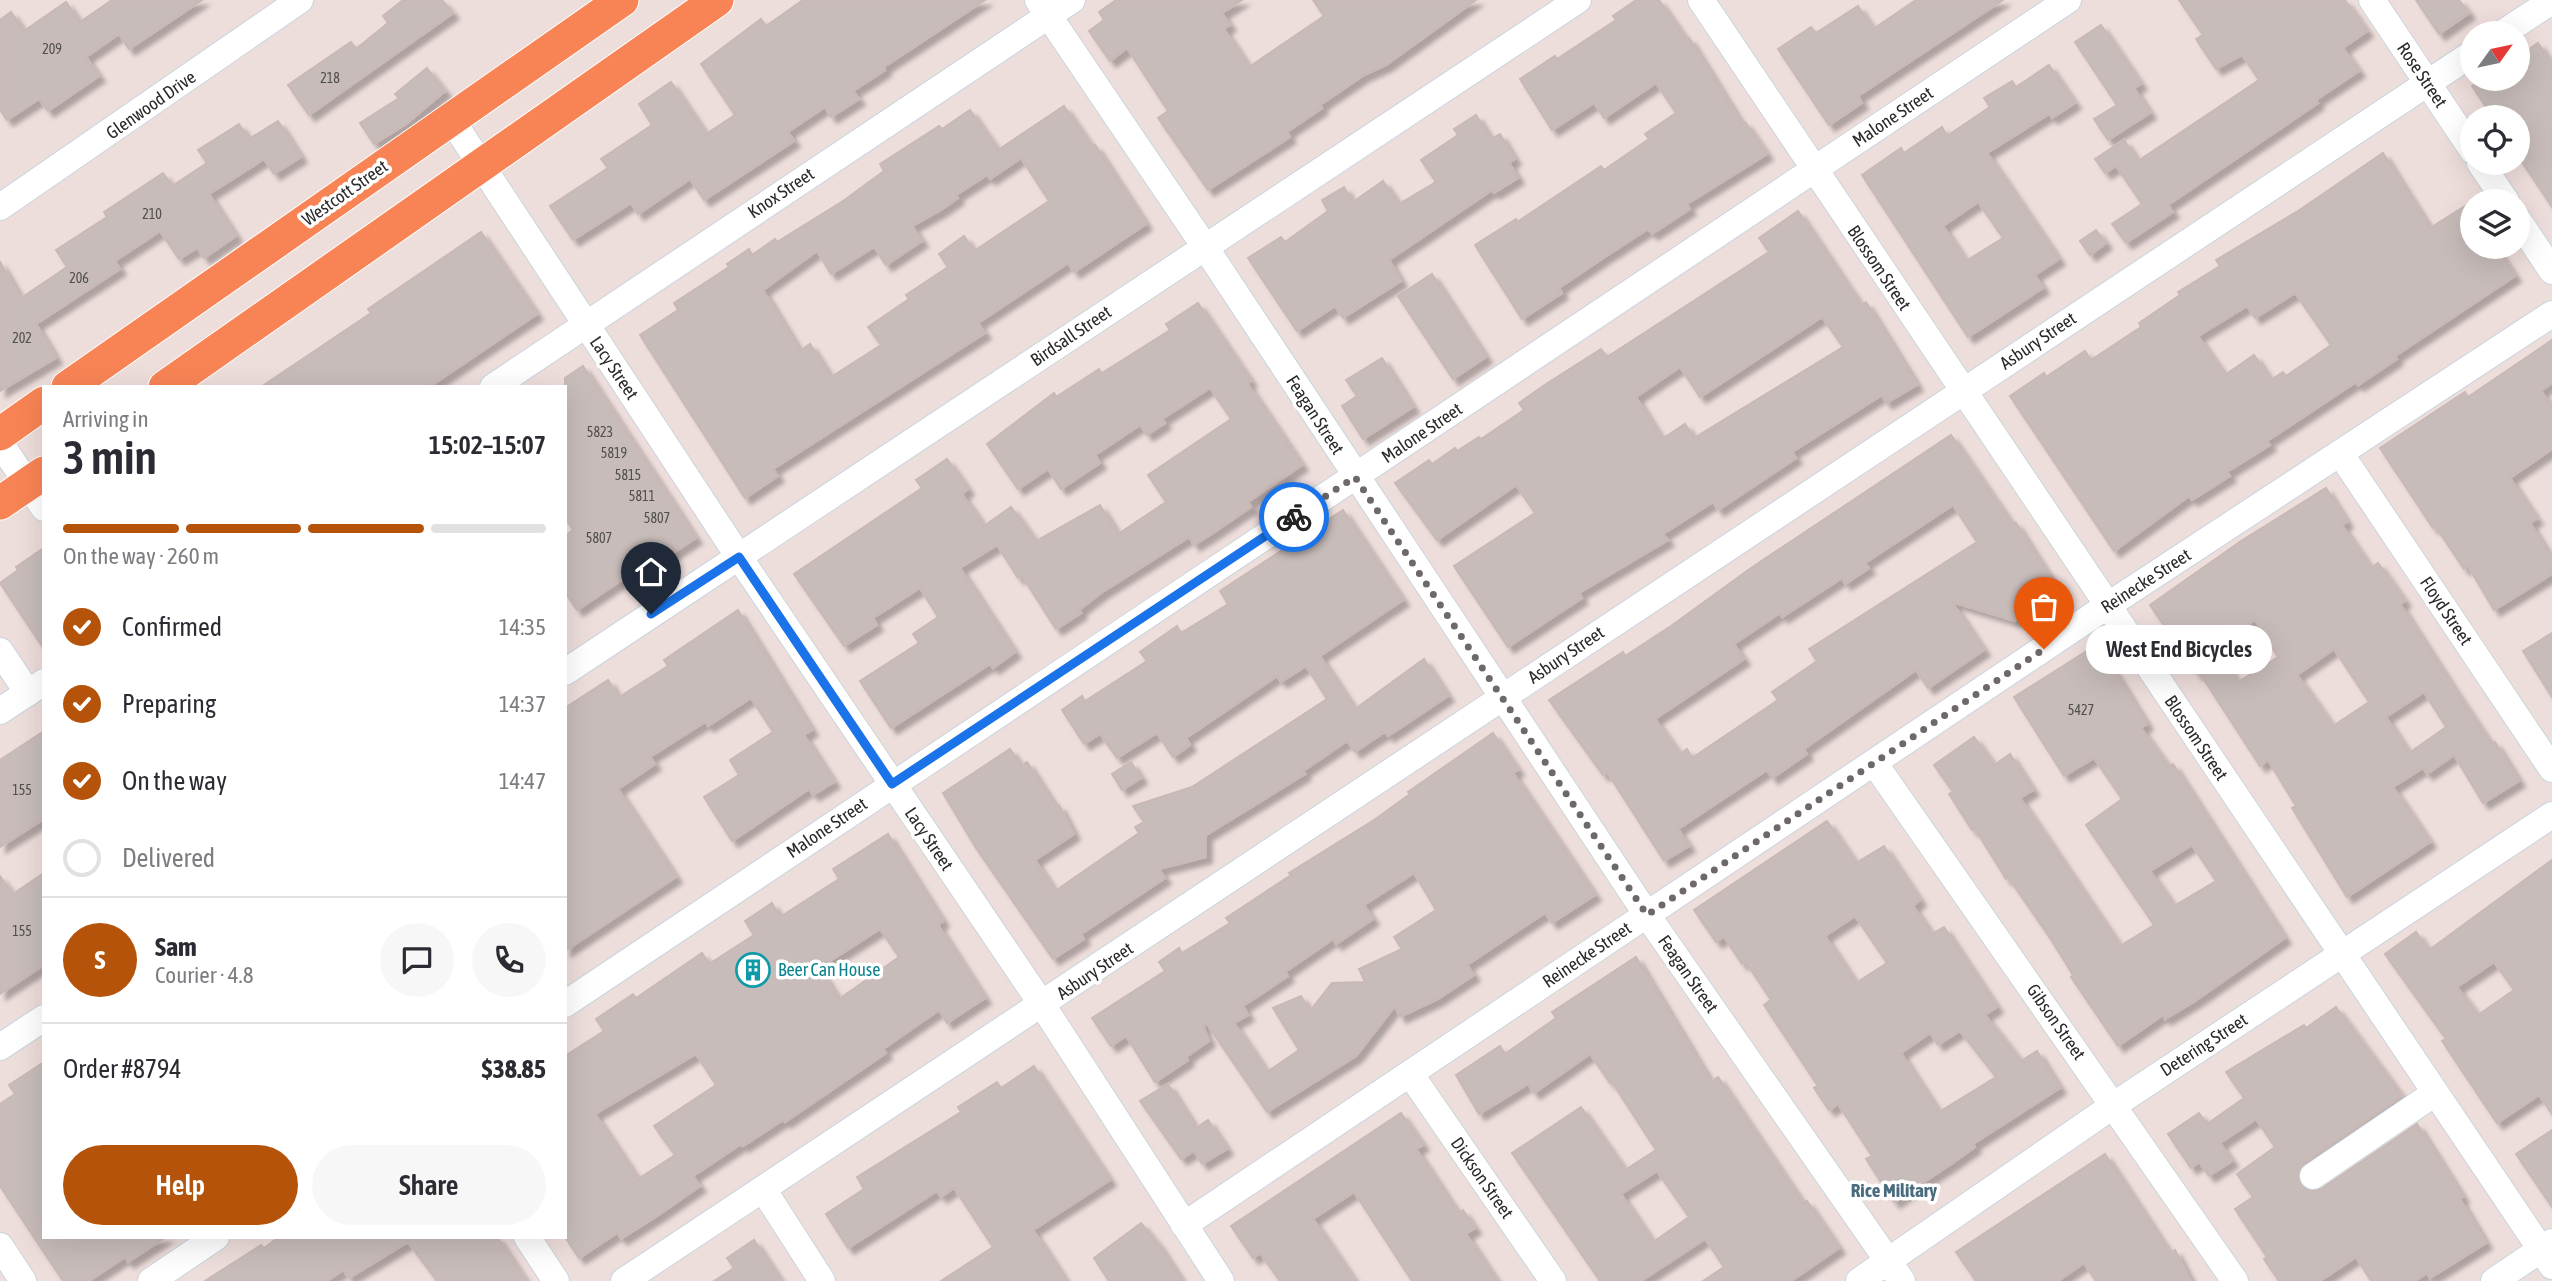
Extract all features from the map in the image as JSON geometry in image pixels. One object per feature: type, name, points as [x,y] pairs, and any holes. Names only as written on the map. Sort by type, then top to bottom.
[{"type":"main road","name":"Westcott Street","points":[[71,385],[622,0]]},
{"type":"main road","points":[[168,385],[717,0]]},
{"type":"main road","points":[[0,434],[42,405]]},
{"type":"main road","points":[[0,503],[39,488]]},
{"type":"street","name":"Glenwood Drive","points":[[0,207],[300,0]]},
{"type":"street","name":"Knox Street","points":[[495,385],[1043,8],[1072,0]]},
{"type":"street","name":"Birdsall Street","points":[[567,671],[1578,0]]},
{"type":"street","name":"Blossom Street","points":[[1701,0],[1813,171],[2435,1093],[2548,1252]]},
{"type":"street","name":"Malone Street","points":[[567,1003],[2068,0]]},
{"type":"street","name":"Rose Street","points":[[2372,0],[2460,131]]},
{"type":"street","points":[[2521,21],[2552,1]]},
{"type":"street","name":"Feagan Street","points":[[1043,8],[1205,247],[1647,915],[1895,1271]]},
{"type":"street","name":"Asbury Street","points":[[624,1281],[1043,1006],[1502,697],[2460,62]]},
{"type":"street","name":"Lacy Street","points":[[451,118],[739,557],[1043,1006],[1221,1281]]},
{"type":"street","points":[[2530,238],[2552,271]]},
{"type":"street","name":"Reinecke Street","points":[[1184,1225],[2107,606],[2552,314]]},
{"type":"street","points":[[0,443],[39,488]]},
{"type":"street","name":"Floyd Street","points":[[2340,453],[2552,769]]},
{"type":"street","points":[[0,651],[36,688],[0,711]]},
{"type":"street","name":"Gibson Street","points":[[1875,764],[2235,1281]]},
{"type":"street","name":"Detering Street","points":[[1859,1281],[1895,1271],[2114,1105],[2552,815]]},
{"type":"street","points":[[0,1047],[42,1019]]},
{"type":"street","name":"Dickson Street","points":[[1411,1075],[1553,1281]]},
{"type":"street","points":[[2313,1176],[2435,1093]]},
{"type":"street","points":[[763,1189],[822,1281]]},
{"type":"street","points":[[151,1281],[213,1239]]},
{"type":"street","points":[[528,1239],[556,1281]]},
{"type":"street","points":[[0,1246],[23,1281]]},
{"type":"street","points":[[2494,1281],[2548,1252]]},
{"type":"building","points":[[112,0],[202,0],[129,49],[119,34],[86,57],[99,76],[48,111],[39,99],[7,120],[0,110],[0,20],[11,12],[24,31],[66,2],[80,22]]},
{"type":"building","points":[[403,0],[442,0],[453,13],[309,115],[288,85],[351,42],[356,49],[388,23],[383,16]]},
{"type":"building","points":[[803,0],[985,0],[884,67],[885,70],[853,91],[859,99],[831,117],[825,107],[788,132],[794,141],[704,200],[690,179],[638,214],[631,203],[573,240],[550,206],[608,168],[601,159],[652,125],[639,104],[671,82],[706,134],[735,115],[701,64],[761,19],[766,26]]},
{"type":"building","points":[[1116,0],[1242,0],[1222,13],[1230,25],[1224,29],[1249,67],[1324,16],[1313,0],[1476,0],[1386,65],[1364,75],[1320,105],[1322,108],[1287,132],[1290,137],[1208,190],[1158,118],[1168,111],[1127,48],[1110,61],[1089,31],[1104,20],[1099,12]]},
{"type":"building","points":[[1636,0],[1659,0],[1686,39],[1689,38],[1742,124],[1745,122],[1767,154],[1687,204],[1690,209],[1652,234],[1648,229],[1603,258],[1559,288],[1562,293],[1522,319],[1475,245],[1516,219],[1517,222],[1601,166],[1604,170],[1649,139],[1645,134],[1676,113],[1656,83],[1604,118],[1594,103],[1552,130],[1520,79],[1555,56],[1557,59],[1616,20],[1613,16]]},
{"type":"building","points":[[1916,0],[2003,0],[1858,96],[1862,103],[1829,125],[1778,49],[1811,27],[1816,33],[1858,6],[1873,29]]},
{"type":"building","points":[[2179,0],[2345,0],[2367,31],[2343,48],[2359,71],[2316,100],[2318,103],[2168,205],[2173,212],[2126,243],[2112,224],[2142,204],[2116,166],[2105,173],[2095,159],[2124,140],[2138,161],[2259,80],[2242,55],[2216,69],[2196,39],[2203,35]]},
{"type":"building","points":[[2416,0],[2459,0],[2469,13],[2439,34]]},
{"type":"building","points":[[2101,25],[2141,84],[2134,88],[2150,113],[2108,140],[2094,119],[2117,105],[2075,42]]},
{"type":"building","points":[[2538,43],[2552,64],[2552,207],[2530,174],[2530,105],[2485,105],[2475,91],[2530,91],[2530,49]]},
{"type":"building","points":[[2049,65],[2075,103],[2052,118],[2049,114],[1987,153],[2059,259],[2035,275],[2043,288],[1968,337],[1862,175],[1901,148],[1904,153],[1942,127],[1947,136],[1990,107],[1984,98],[2012,81],[2016,87]],"holes":[[[1978,202],[2003,238],[1966,261],[1943,226]]]},
{"type":"building","points":[[427,68],[445,91],[406,124],[374,144],[360,123],[399,98],[395,94]]},
{"type":"building","points":[[1064,106],[1092,147],[1095,145],[1146,224],[1074,272],[1068,263],[978,323],[985,333],[773,469],[778,476],[745,498],[640,335],[678,310],[674,303],[729,267],[727,264],[749,249],[752,255],[775,239],[777,242],[843,201],[884,171],[880,164],[939,126],[942,129],[970,110],[998,150]],"holes":[[[1021,158],[1049,201],[974,251],[964,236],[939,254],[948,267],[906,295],[909,299],[868,327],[881,345],[831,377],[810,344],[800,351],[763,290],[817,251],[831,274],[874,247],[886,265],[922,241],[912,226],[941,210],[958,198],[956,195],[987,175],[990,179]]]},
{"type":"building","points":[[1476,115],[1491,139],[1500,134],[1515,159],[1509,163],[1518,178],[1494,193],[1492,190],[1389,260],[1401,281],[1343,318],[1335,306],[1297,331],[1248,258],[1281,237],[1285,242],[1328,211],[1322,200],[1344,187],[1353,202],[1383,181],[1399,204],[1436,182],[1421,160],[1458,135],[1454,129]]},
{"type":"building","points":[[278,121],[301,157],[274,174],[264,159],[209,194],[236,236],[204,258],[197,248],[179,259],[160,231],[115,261],[120,269],[36,324],[56,358],[0,391],[0,262],[21,298],[67,267],[56,250],[107,217],[104,212],[163,173],[172,186],[207,163],[198,150],[239,124],[249,139]]},
{"type":"building","points":[[2383,153],[2430,228],[2460,209],[2460,259],[2504,259],[2515,276],[2395,356],[2397,359],[2358,385],[2356,382],[2267,441],[2270,445],[2227,472],[2230,476],[2192,500],[2189,496],[2114,551],[2010,396],[2044,373],[2046,377],[2085,351],[2091,360],[2141,327],[2139,323],[2180,295],[2178,292],[2220,266],[2216,260],[2298,211]],"holes":[[[2295,293],[2331,345],[2286,376],[2283,372],[2271,380],[2254,355],[2225,375],[2198,336],[2247,306],[2255,318]]]},
{"type":"building","points":[[1798,211],[1861,305],[1866,302],[1917,385],[1886,403],[1882,395],[1792,452],[1796,458],[1718,510],[1713,502],[1663,534],[1668,540],[1579,593],[1582,598],[1508,647],[1454,566],[1535,513],[1516,485],[1437,540],[1395,483],[1429,460],[1432,464],[1455,448],[1457,451],[1479,437],[1481,439],[1524,410],[1519,403],[1546,384],[1601,349],[1607,357],[1769,252],[1759,238]],"holes":[[[1822,317],[1843,347],[1694,438],[1685,424],[1662,439],[1636,397],[1680,367],[1700,397]]]},
{"type":"building","points":[[2096,230],[2106,243],[2090,255],[2080,241]]},
{"type":"building","points":[[481,232],[537,314],[432,385],[264,385],[371,313],[368,309]]},
{"type":"building","points":[[1432,274],[1486,357],[1453,379],[1398,296]]},
{"type":"building","points":[[1198,303],[1251,381],[1247,383],[1302,465],[1248,502],[1251,507],[1213,533],[1194,545],[1189,537],[1101,593],[1079,610],[1081,613],[1056,629],[1022,576],[1018,578],[997,545],[960,568],[1015,652],[993,668],[990,664],[891,728],[860,681],[919,643],[913,634],[938,617],[920,588],[873,618],[877,625],[844,646],[794,574],[922,488],[916,480],[947,459],[968,489],[962,494],[984,526],[1011,507],[1036,541],[1100,505],[1118,534],[1166,502],[1148,475],[1231,419],[1210,388],[1162,419],[1165,423],[1147,435],[1140,425],[1095,455],[1100,463],[1061,489],[1048,469],[1018,489],[987,444],[1054,393],[1056,397],[1099,369],[1102,373],[1170,330],[1166,324]]},
{"type":"building","points":[[2552,340],[2552,383],[2541,391],[2552,407],[2552,449],[2510,478],[2537,519],[2530,523],[2552,559],[2552,574],[2494,610],[2468,566],[2464,569],[2436,527],[2433,528],[2380,448],[2465,392],[2468,397]]},
{"type":"building","points":[[1382,358],[1413,407],[1363,439],[1342,406],[1357,396],[1346,380]]},
{"type":"building","points":[[583,366],[696,538],[659,562],[656,557],[577,610],[567,595],[567,534],[573,530],[567,521],[565,378]]},
{"type":"building","points":[[1951,435],[2010,521],[2016,523],[2050,577],[2039,584],[2032,610],[2020,606],[2015,621],[1952,602],[1984,650],[1928,688],[1916,670],[1804,749],[1807,754],[1772,778],[1767,770],[1678,829],[1689,846],[1664,861],[1607,772],[1603,775],[1549,700],[1623,652],[1625,656],[1671,626],[1751,568]],"holes":[[[1953,505],[1977,542],[1809,649],[1817,661],[1772,692],[1778,700],[1692,758],[1687,749],[1680,754],[1655,719],[1744,659],[1734,644],[1780,613],[1782,617],[1842,578],[1845,584],[1869,568],[1865,563]]]},
{"type":"building","points":[[2326,488],[2347,522],[2342,525],[2371,568],[2378,563],[2405,601],[2400,604],[2491,744],[2495,742],[2519,781],[2483,803],[2454,755],[2427,774],[2423,768],[2393,787],[2430,842],[2347,897],[2292,808],[2296,806],[2268,760],[2260,766],[2199,672],[2197,674],[2150,605],[2241,541]],"holes":[[[2255,620],[2278,657],[2238,682],[2215,646]],[[2334,649],[2369,702],[2333,726],[2297,675]],[[2424,692],[2446,727],[2409,753],[2386,717]]]},
{"type":"building","points":[[1343,510],[1403,600],[1320,656],[1355,709],[1424,659],[1448,696],[1388,736],[1385,732],[1355,752],[1347,741],[1303,771],[1305,774],[1206,835],[1206,857],[1159,869],[1165,878],[1081,934],[1084,939],[1053,959],[976,848],[943,793],[1010,749],[1021,766],[1027,762],[1056,807],[1059,805],[1074,834],[1035,860],[1055,891],[1139,833],[1135,827],[1144,822],[1133,806],[1192,787],[1327,699],[1306,666],[1281,682],[1277,676],[1186,738],[1190,745],[1173,757],[1157,733],[1117,758],[1100,734],[1084,744],[1062,710],[1082,696],[1085,701],[1147,661],[1140,652],[1177,626],[1181,633],[1228,604],[1220,591]]},
{"type":"building","points":[[42,549],[42,646],[0,583],[18,570],[16,567]]},
{"type":"building","points":[[738,610],[812,730],[804,735],[834,782],[813,795],[809,789],[732,841],[704,797],[739,775],[730,760],[773,732],[751,698],[708,726],[705,722],[650,757],[655,764],[618,789],[676,877],[567,950],[567,707],[608,680],[619,697],[668,666],[664,660]]},
{"type":"building","points":[[2552,633],[2552,697],[2523,651]]},
{"type":"building","points":[[2098,644],[2147,724],[2141,728],[2169,767],[2173,764],[2285,938],[2195,1001],[2165,1019],[2163,1015],[2118,1046],[2071,977],[2073,975],[2050,938],[2008,877],[2006,879],[1975,829],[1972,830],[1949,794],[1953,792],[1934,765],[1974,737],[1994,765],[2010,754],[2033,790],[2020,798],[2120,946],[2154,925],[2086,825],[2122,799],[2094,758],[2064,776],[2014,697]],"holes":[[[2192,845],[2216,881],[2174,906],[2150,871]]]},
{"type":"building","points":[[42,732],[42,820],[0,847],[0,760]]},
{"type":"building","points":[[1493,733],[1518,770],[1513,773],[1595,895],[1552,923],[1545,913],[1516,932],[1467,965],[1474,975],[1438,999],[1400,1017],[1395,1006],[1356,1056],[1267,1112],[1207,1024],[1203,1026],[1209,1041],[1186,1057],[1188,1060],[1155,1082],[1126,1036],[1111,1046],[1092,1018],[1165,971],[1159,962],[1179,948],[1182,953],[1230,923],[1226,918],[1291,875],[1289,873],[1374,820],[1410,794],[1408,792]],"holes":[[[1414,873],[1436,910],[1394,937],[1402,949],[1359,969],[1365,982],[1332,983],[1310,1011],[1301,996],[1273,1008],[1299,1050],[1267,1072],[1234,1023],[1248,1015],[1243,1006],[1288,976],[1285,972],[1333,939],[1336,944],[1373,919],[1364,905]]]},
{"type":"building","points":[[1131,762],[1141,778],[1122,790],[1112,774]]},
{"type":"building","points":[[1827,821],[1856,863],[1884,846],[1920,900],[1913,906],[1932,934],[1944,927],[1997,1007],[1985,1015],[2021,1061],[2037,1051],[2060,1088],[1973,1144],[1975,1147],[1894,1202],[1866,1159],[1872,1156],[1838,1104],[1829,1110],[1814,1088],[1818,1086],[1764,1005],[1771,1000],[1745,961],[1742,964],[1724,937],[1716,942],[1694,910]],"holes":[[[1855,916],[1887,963],[1856,983],[1825,936]],[[1960,1031],[1996,1077],[1939,1112],[1901,1053],[1930,1033],[1938,1045]]]},
{"type":"building","points":[[888,834],[943,921],[938,925],[985,998],[947,1023],[939,1010],[883,1049],[886,1053],[785,1122],[783,1120],[743,1146],[741,1144],[693,1176],[700,1186],[660,1214],[621,1239],[617,1233],[579,1258],[566,1239],[567,1055],[604,1031],[596,1019],[633,994],[636,998],[702,953],[709,964],[754,935],[745,921],[772,903],[780,917],[839,879],[833,869]],"holes":[[[880,929],[899,957],[839,999],[819,968]],[[696,1054],[716,1085],[654,1126],[675,1155],[638,1179],[595,1114]]]},
{"type":"building","points":[[2552,860],[2552,1114],[2539,1095],[2497,1123],[2442,1041],[2446,1039],[2385,954],[2416,932],[2429,950]],"holes":[[[2494,962],[2514,990],[2478,1015],[2457,987]]]},
{"type":"building","points":[[42,874],[42,966],[0,994],[0,876],[13,894]]},
{"type":"building","points":[[1636,957],[1711,1082],[1718,1077],[1803,1203],[1807,1201],[1839,1248],[1791,1281],[1703,1281],[1724,1267],[1705,1239],[1641,1281],[1600,1281],[1512,1153],[1581,1107],[1625,1170],[1656,1150],[1612,1082],[1610,1083],[1590,1054],[1534,1093],[1528,1084],[1479,1114],[1456,1075],[1500,1046],[1505,1054],[1556,1018],[1552,1012]],"holes":[[[1657,1171],[1689,1217],[1653,1242],[1621,1194]]]},
{"type":"building","points":[[2336,1007],[2402,1096],[2304,1163],[2297,1178],[2307,1190],[2321,1189],[2417,1124],[2463,1197],[2460,1199],[2486,1243],[2430,1278],[2427,1273],[2415,1281],[2371,1281],[2356,1257],[2320,1281],[2279,1281],[2264,1259],[2267,1257],[2235,1209],[2253,1197],[2237,1174],[2275,1147],[2256,1119],[2220,1143],[2232,1161],[2209,1176],[2199,1162],[2191,1168],[2168,1134],[2199,1113],[2207,1124],[2244,1098],[2226,1072],[2304,1025],[2306,1028]]},
{"type":"building","points":[[42,1063],[42,1239],[163,1239],[128,1262],[125,1257],[89,1281],[63,1281],[0,1186],[0,1104],[15,1094],[9,1085]]},
{"type":"building","points":[[1034,1066],[1110,1180],[1033,1230],[1066,1281],[941,1281],[993,1247],[954,1188],[941,1197],[937,1191],[848,1248],[826,1214],[864,1189],[857,1177],[961,1112],[958,1107],[997,1082],[1001,1088]]},
{"type":"building","points":[[1168,1084],[1196,1128],[1208,1120],[1227,1149],[1202,1164],[1194,1151],[1181,1159],[1140,1101]]},
{"type":"building","points":[[1401,1113],[1423,1145],[1416,1149],[1458,1213],[1463,1210],[1475,1228],[1466,1234],[1497,1281],[1412,1281],[1354,1192],[1313,1219],[1355,1281],[1280,1281],[1260,1253],[1253,1258],[1231,1226]]},
{"type":"building","points":[[2552,1130],[2552,1207],[2516,1154]]},
{"type":"building","points":[[2105,1154],[2170,1253],[2175,1250],[2191,1281],[2096,1281],[2084,1263],[2058,1281],[1976,1281],[1956,1252]]},
{"type":"building","points":[[1141,1223],[1182,1281],[1109,1281],[1094,1258]]},
{"type":"building","points":[[276,1239],[498,1239],[526,1281],[437,1281],[408,1242],[349,1278],[343,1270],[327,1281],[205,1281],[261,1245],[264,1248]]},
{"type":"building","points":[[754,1240],[781,1281],[714,1281],[734,1268],[727,1258]]},
{"type":"way so far","points":[[1294,517],[1355,477],[1647,915],[2044,649]]},
{"type":"place","name":"West End Bicycles","points":[[2044,649]]},
{"type":"place","name":"Beer Can House","points":[[753,970]]},
{"type":"district","name":"Rice Military","points":[[1894,1190]]},
{"type":"route","points":[[651,614],[739,557],[892,784],[1294,517]]}]
